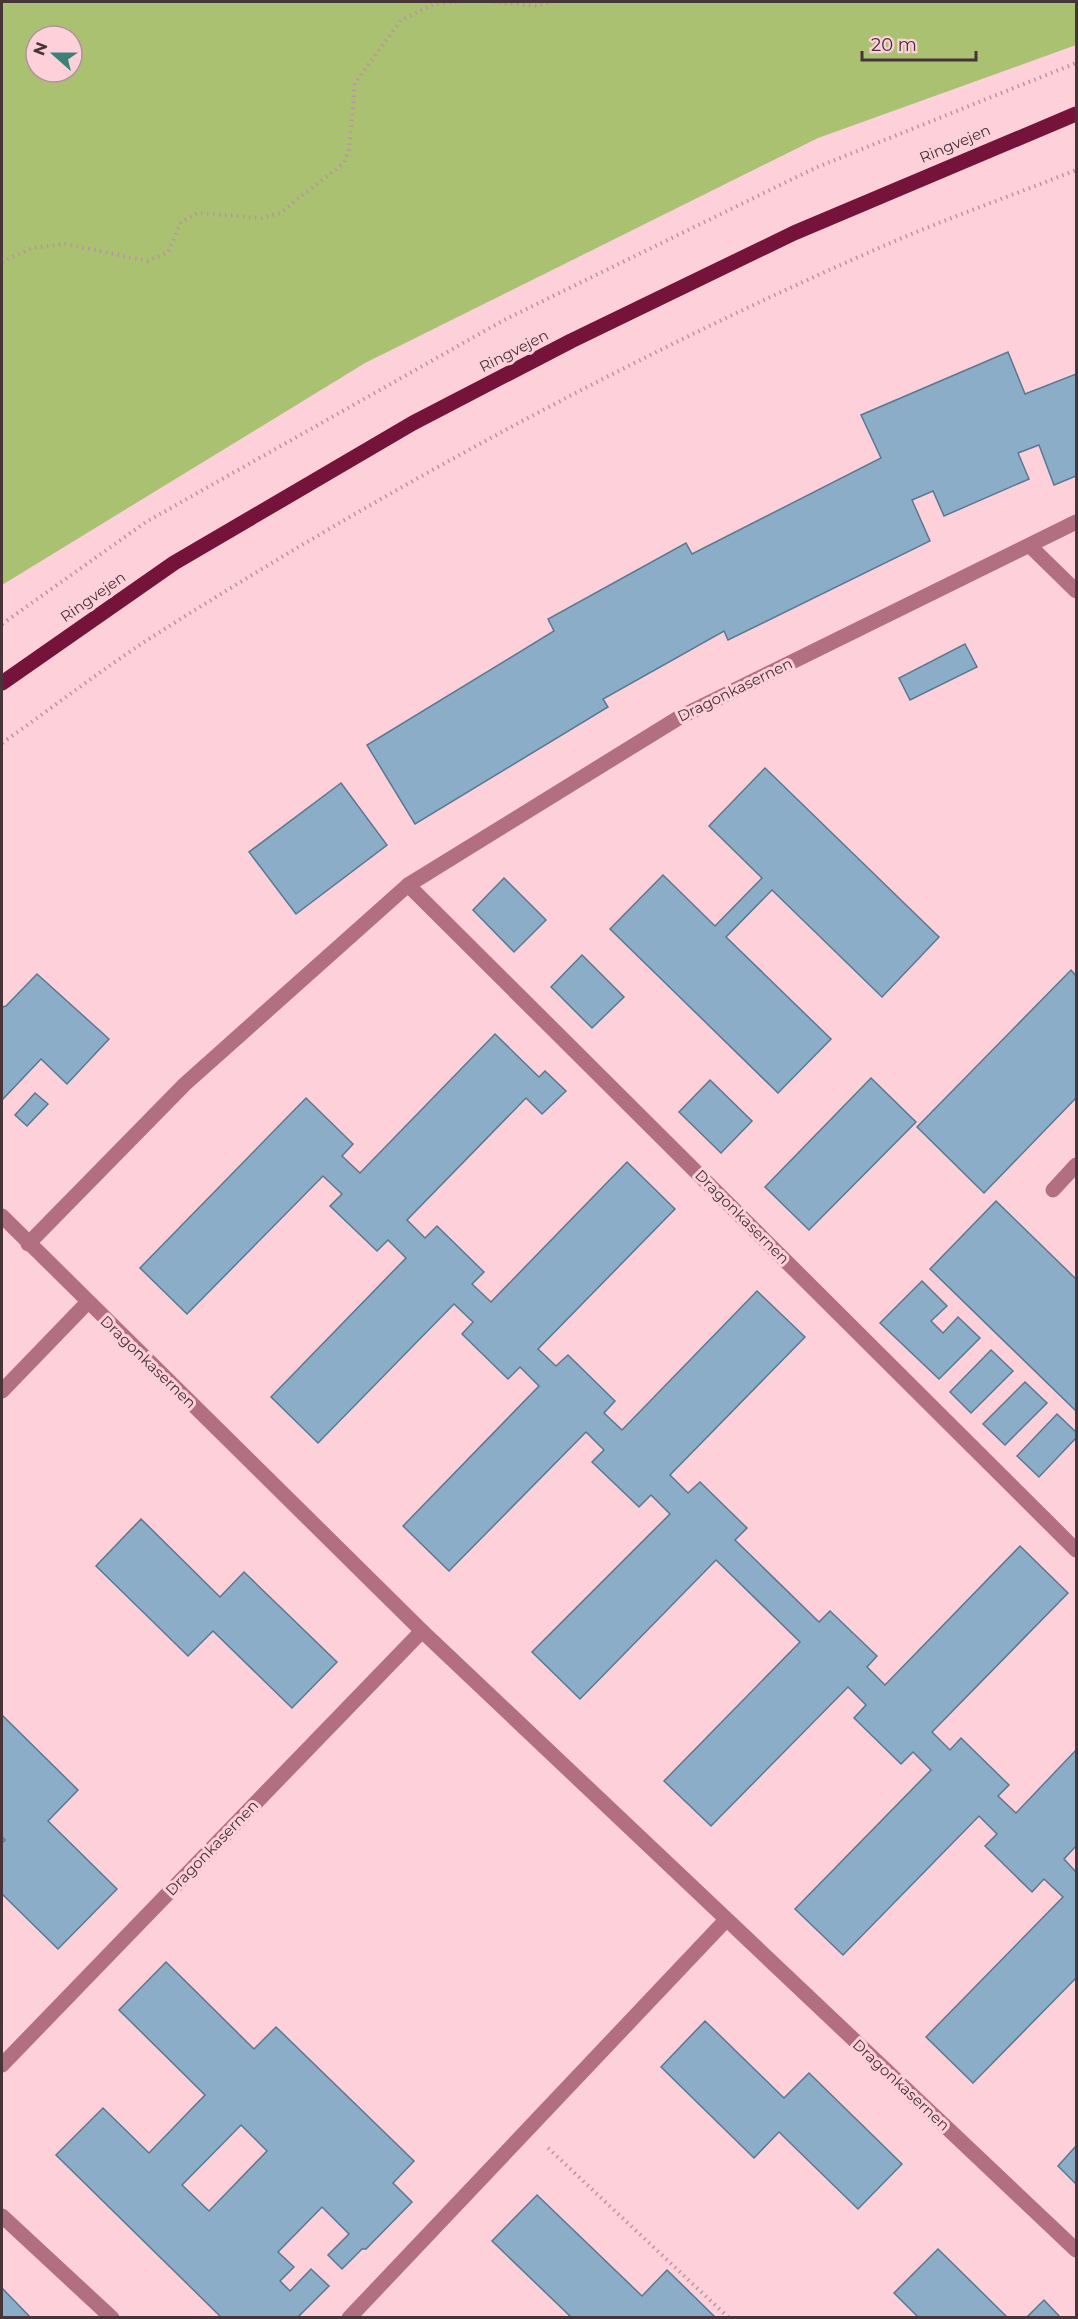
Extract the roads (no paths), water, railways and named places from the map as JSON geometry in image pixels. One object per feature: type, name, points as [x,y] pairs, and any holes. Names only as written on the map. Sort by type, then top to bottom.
[{"type":"main road","name":"Ringvejen","points":[[2,682],[174,563],[412,423],[571,341],[784,237],[1077,114]]},
{"type":"lane","name":"Dragonkasernen","points":[[28,1244],[186,1084],[408,885],[680,717],[1077,522]]},
{"type":"lane","points":[[1030,546],[1077,591]]},
{"type":"lane","name":"Dragonkasernen","points":[[408,885],[1077,1550]]},
{"type":"lane","points":[[1053,1190],[1077,1165]]},
{"type":"lane","name":"Dragonkasernen","points":[[2,1216],[422,1631],[1077,2250]]},
{"type":"lane","points":[[2,1391],[87,1302]]},
{"type":"lane","name":"Dragonkasernen","points":[[2,2065],[422,1631]]},
{"type":"lane","points":[[349,2318],[726,1920]]},
{"type":"lane","points":[[2,2216],[112,2318]]}]
